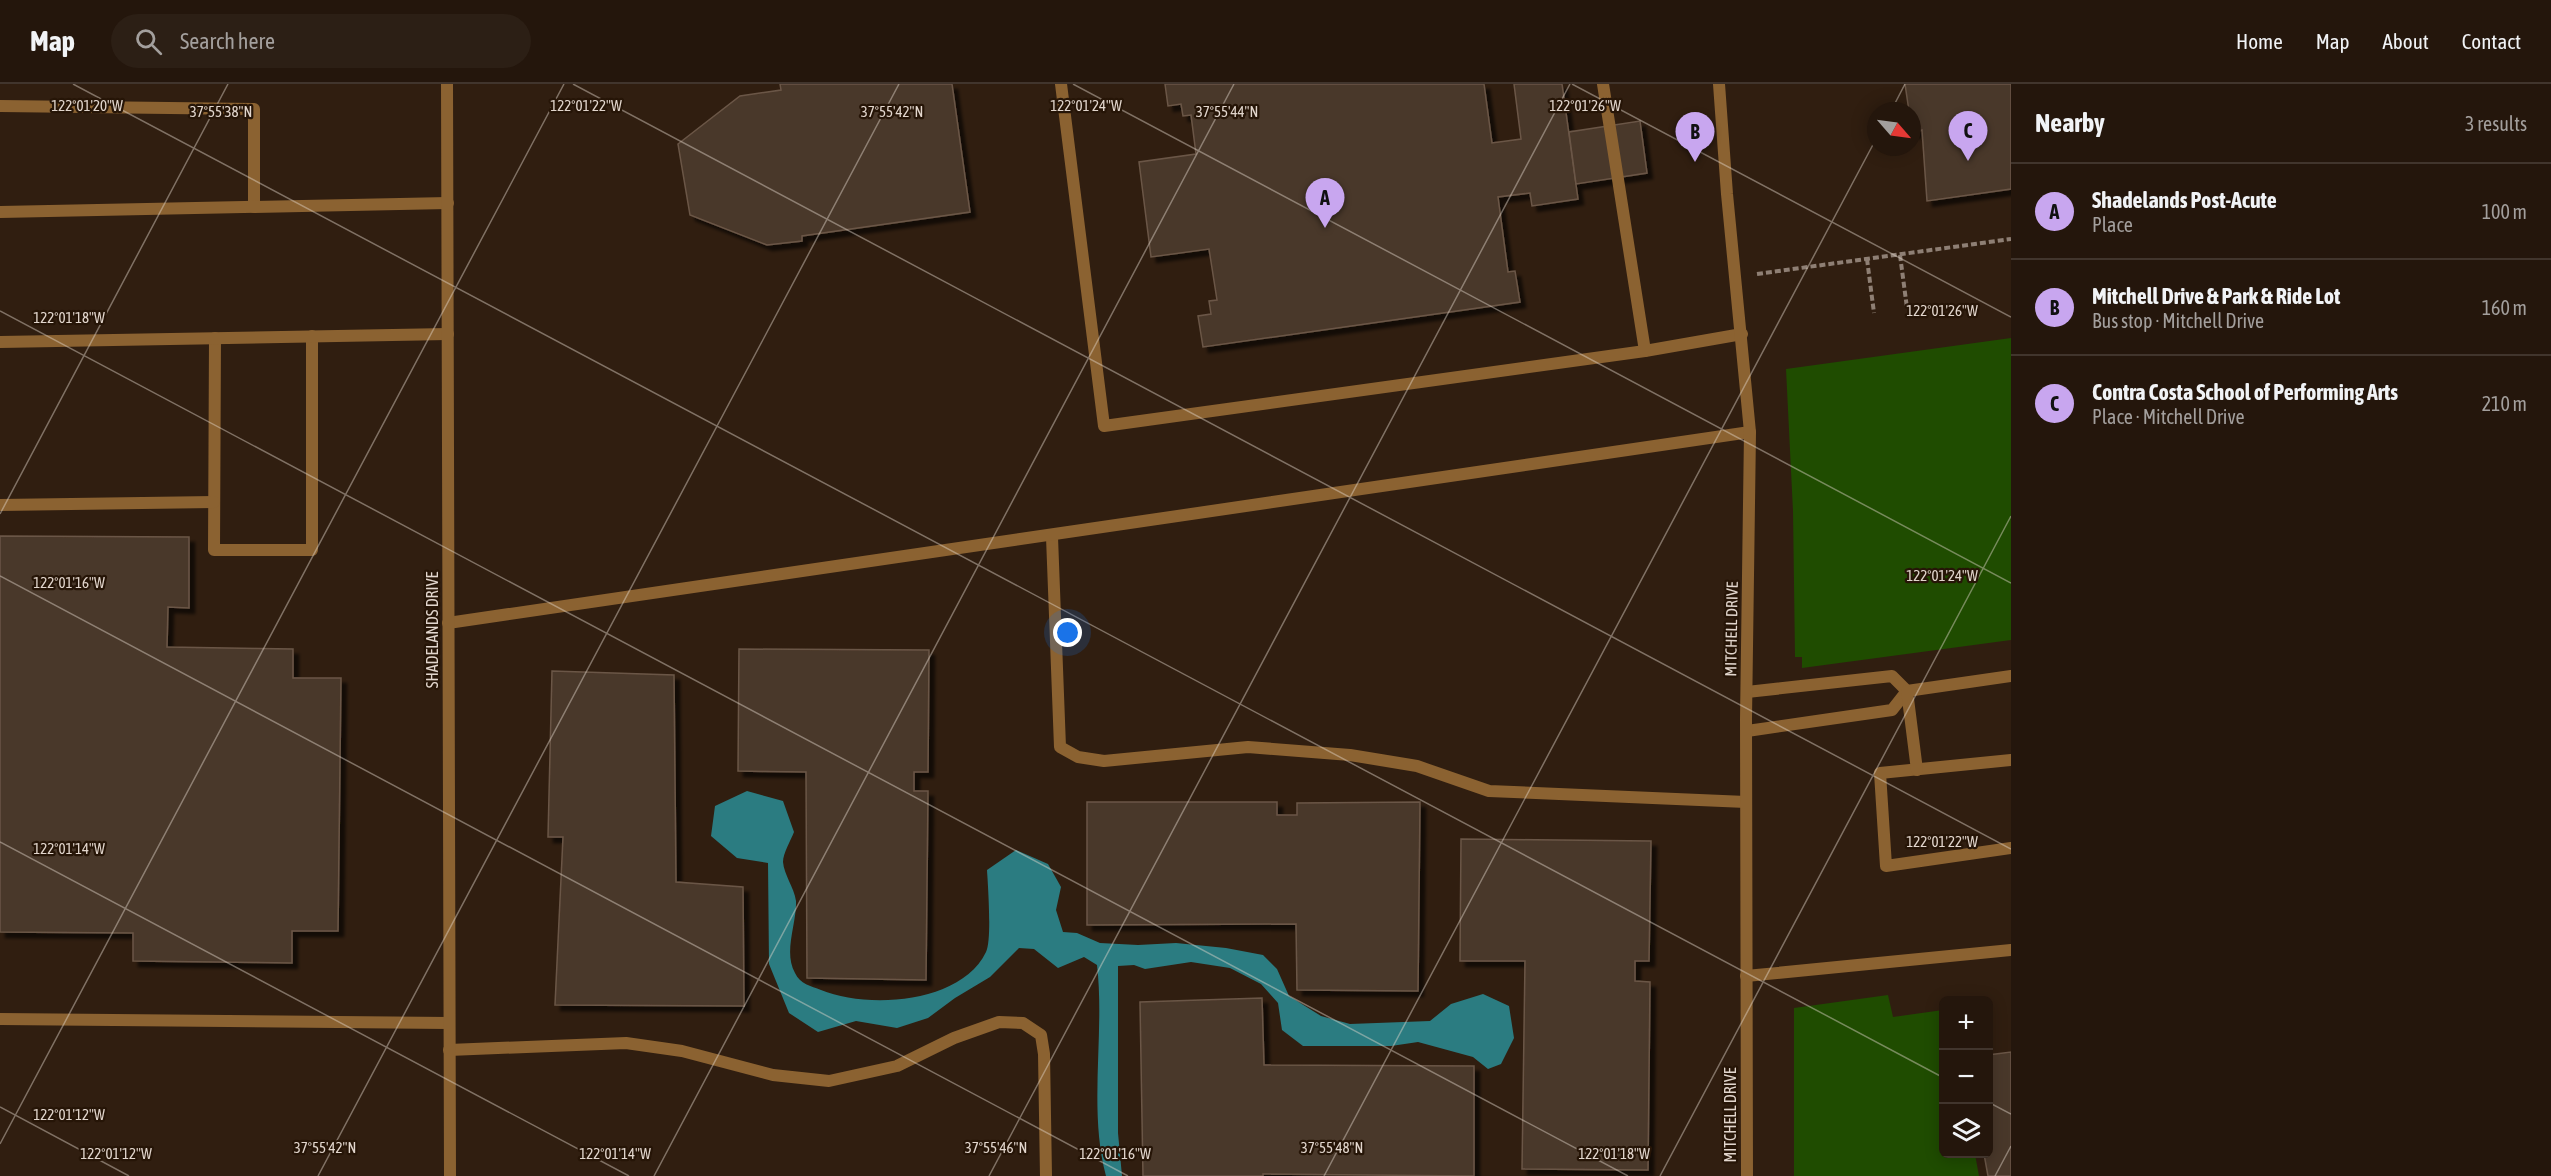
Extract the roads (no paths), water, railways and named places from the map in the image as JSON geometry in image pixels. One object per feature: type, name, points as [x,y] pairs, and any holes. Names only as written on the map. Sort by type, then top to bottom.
[{"type":"street","name":"SHADELANDS DRIVE","points":[[447,84],[450,1176]]},
{"type":"street","points":[[1060,84],[1104,426],[1645,351],[1742,334]]},
{"type":"street","points":[[1603,84],[1645,351]]},
{"type":"street","name":"MITCHELL DRIVE","points":[[1719,84],[1750,432],[1746,802],[1747,1176]]},
{"type":"street","points":[[0,106],[254,109],[254,207]]},
{"type":"street","points":[[0,212],[448,203]]},
{"type":"street","points":[[0,342],[448,333]]},
{"type":"street","points":[[214,338],[214,550],[312,550],[312,336]]},
{"type":"street","points":[[448,623],[1052,537],[1750,432]]},
{"type":"street","points":[[0,505],[214,502]]},
{"type":"street","points":[[1052,537],[1060,747],[1078,757],[1104,761],[1259,748],[1350,755],[1418,766],[1489,791],[1746,802]]},
{"type":"street","points":[[1747,692],[1893,676],[1907,691],[1917,771]]},
{"type":"street","points":[[1747,731],[1892,710],[1907,691],[2011,676]]},
{"type":"street","points":[[2011,760],[1880,773],[1886,866],[2011,848]]},
{"type":"street","points":[[1746,976],[2011,950]]},
{"type":"street","points":[[0,1019],[449,1023]]},
{"type":"street","points":[[449,1050],[626,1043],[682,1051],[772,1076],[829,1081],[897,1066],[954,1038],[999,1022],[1023,1023],[1041,1035],[1044,1054],[1046,1176]]},
{"type":"water","points":[[747,791],[783,801],[794,832],[783,858],[785,872],[796,901],[790,956],[795,973],[800,980],[821,990],[840,996],[887,1000],[911,998],[935,992],[956,983],[974,969],[988,946],[987,870],[1016,850],[1048,864],[1061,887],[1056,910],[1063,932],[1077,933],[1100,943],[1138,945],[1176,943],[1226,948],[1263,955],[1277,969],[1289,996],[1321,1016],[1350,1024],[1430,1021],[1451,1004],[1483,994],[1509,1006],[1514,1038],[1501,1064],[1488,1069],[1473,1057],[1418,1042],[1391,1046],[1303,1046],[1282,1030],[1278,1003],[1261,984],[1230,968],[1191,962],[1145,969],[1134,965],[1118,966],[1118,1133],[1122,1176],[1106,1176],[1098,1124],[1099,991],[1097,965],[1084,957],[1058,968],[1034,949],[1019,948],[990,977],[928,1018],[897,1028],[856,1021],[818,1032],[789,1013],[769,964],[768,863],[737,858],[711,836],[715,806]]},
{"type":"place","name":"Contra Costa School of Performing Arts","points":[[1968,161]]},
{"type":"place","name":"Mitchell Drive & Park & Ride Lot","points":[[1695,162]]},
{"type":"place","name":"Shadelands Post-Acute","points":[[1325,228]]}]
